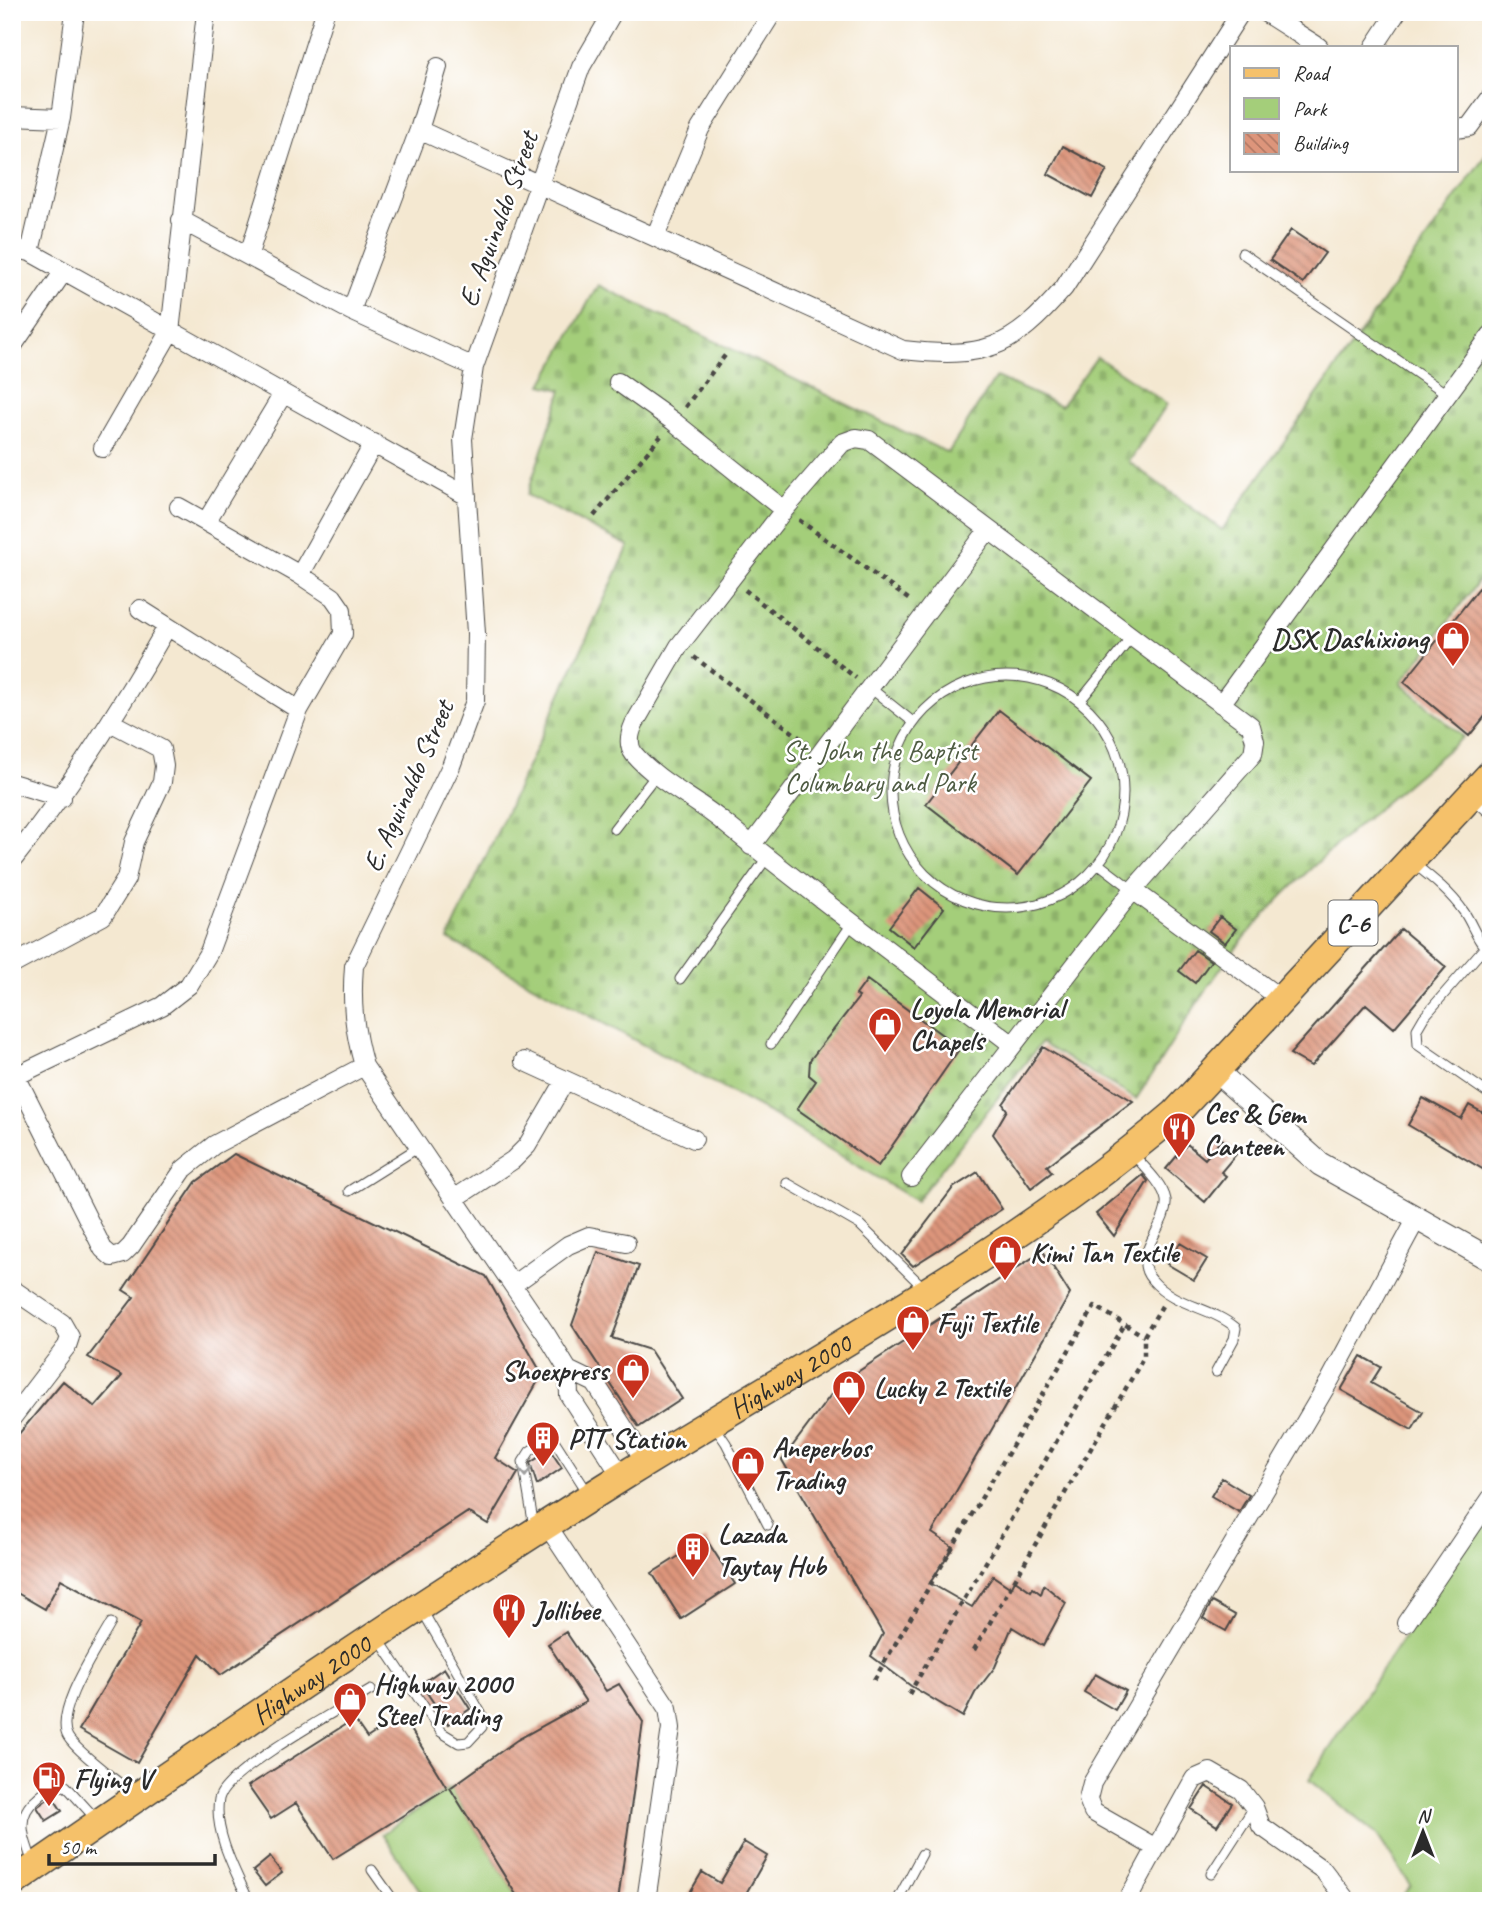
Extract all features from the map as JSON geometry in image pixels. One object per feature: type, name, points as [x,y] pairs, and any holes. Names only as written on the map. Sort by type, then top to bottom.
[{"type":"main road","name":"Highway 2000","points":[[23,1876],[377,1636],[622,1477],[927,1290],[1131,1152],[1175,1114],[1411,862],[1481,805],[1491,775]]},
{"type":"street","points":[[30,253],[61,118],[75,12]]},
{"type":"street","points":[[103,448],[170,332],[206,12]]},
{"type":"street","points":[[249,254],[325,12]]},
{"type":"street","name":"E. Aguinaldo Street","points":[[613,12],[582,67],[538,183],[474,367],[463,439],[476,633],[475,701],[451,766],[355,966],[351,998],[354,1030],[365,1066],[514,1284],[568,1370],[569,1395],[622,1477]]},
{"type":"street","points":[[655,237],[700,129],[773,12]]},
{"type":"street","points":[[419,130],[903,350],[943,354],[980,352],[1014,337],[1040,316],[1064,288],[1241,12]]},
{"type":"street","points":[[1264,12],[1318,46]]},
{"type":"street","points":[[1375,46],[1396,12]]},
{"type":"street","points":[[351,311],[419,130],[438,67]]},
{"type":"street","points":[[1458,129],[1469,127],[1491,96]]},
{"type":"street","points":[[12,116],[61,118]]},
{"type":"street","points":[[181,219],[351,311],[474,367]]},
{"type":"street","points":[[12,248],[30,253],[64,271],[467,496]]},
{"type":"street","points":[[12,347],[64,271]]},
{"type":"street","points":[[1221,704],[1491,335]]},
{"type":"street","points":[[618,382],[673,421],[784,510]]},
{"type":"street","points":[[206,522],[283,394]]},
{"type":"street","points":[[911,1177],[1133,890],[1253,754],[1255,741],[1251,726],[870,440],[856,438],[842,443],[784,510],[679,646],[629,737],[631,751],[656,775],[721,820],[766,859],[1013,1045]]},
{"type":"street","points":[[300,575],[374,443]]},
{"type":"street","points":[[178,507],[300,575],[338,604],[342,611],[343,634],[299,710],[209,952],[188,985],[162,1006],[14,1074],[103,1249],[112,1257],[122,1254],[131,1246],[184,1169],[214,1145],[365,1066]]},
{"type":"street","points":[[751,846],[988,530]]},
{"type":"street","points":[[140,609],[299,710]]},
{"type":"street","points":[[12,861],[62,799],[112,723],[167,627]]},
{"type":"street","points":[[12,965],[103,916],[126,879],[134,842],[162,782],[164,766],[161,749],[112,723]]},
{"type":"street","points":[[12,783],[62,799]]},
{"type":"street","points":[[1133,890],[1281,999]]},
{"type":"street","points":[[524,1061],[694,1139]]},
{"type":"street","points":[[1216,1071],[1320,1164],[1491,1260]]},
{"type":"street","points":[[454,1199],[513,1160],[527,1146],[565,1081]]},
{"type":"street","points":[[1156,1848],[1093,1812],[1088,1799],[1092,1783],[1330,1380],[1417,1218]]},
{"type":"street","points":[[514,1284],[568,1245],[589,1236],[626,1242]]},
{"type":"street","points":[[12,1289],[62,1323],[70,1337],[67,1346],[12,1418]]},
{"type":"street","name":"E. Aguinaldo Street","points":[[568,1370],[595,1382],[646,1462]]},
{"type":"street","points":[[1406,1623],[1491,1498]]},
{"type":"street","points":[[541,1529],[668,1708],[671,1728],[646,1901]]},
{"type":"street","points":[[1127,1901],[1194,1779],[1203,1772],[1219,1775],[1241,1790],[1254,1807],[1261,1826],[1323,1870],[1347,1901]]},
{"type":"lane","points":[[1242,253],[1447,394]]},
{"type":"lane","points":[[1080,701],[1132,637]]},
{"type":"lane","points":[[1011,675],[1039,680],[1080,701],[1094,713],[1114,744],[1124,779],[1124,797],[1117,833],[1099,864],[1070,890],[1035,905],[997,908],[978,904],[943,889],[922,871],[905,848],[892,812],[891,774],[903,738],[913,722],[940,696],[974,680],[992,676],[1011,675]]},
{"type":"lane","points":[[869,687],[913,722]]},
{"type":"lane","points":[[614,829],[656,775]]},
{"type":"lane","points":[[680,979],[766,859]]},
{"type":"lane","points":[[1411,862],[1441,885],[1462,910],[1487,951],[1424,1017],[1417,1029],[1418,1045],[1489,1094]]},
{"type":"lane","points":[[1099,864],[1133,890]]},
{"type":"lane","points":[[771,1044],[853,922]]},
{"type":"lane","points":[[349,1191],[419,1147]]},
{"type":"lane","points":[[1131,1152],[1163,1192],[1166,1201],[1165,1213],[1145,1257],[1145,1268],[1150,1279],[1169,1295],[1236,1328],[1234,1339],[1216,1371]]},
{"type":"lane","points":[[787,1183],[860,1225],[927,1290]]},
{"type":"lane","points":[[712,1422],[726,1443],[768,1525]]},
{"type":"lane","points":[[541,1529],[523,1462],[530,1451],[547,1440],[556,1443],[590,1498]]},
{"type":"lane","points":[[377,1636],[441,1732],[459,1743],[468,1742],[482,1727],[482,1714],[421,1608]]},
{"type":"lane","points":[[111,1623],[66,1706],[63,1723],[68,1738],[138,1798]]},
{"type":"lane","points":[[249,1901],[232,1861],[221,1825],[219,1808],[222,1791],[252,1763],[370,1690]]},
{"type":"lane","points":[[23,1876],[22,1818],[30,1804],[46,1789],[66,1786],[99,1823]]},
{"type":"lane","points":[[1211,1874],[1254,1807]]},
{"type":"lane","points":[[897,1901],[922,1854]]},
{"type":"lane","points":[[372,1870],[394,1901]]},
{"type":"path","points":[[784,510],[926,612]]},
{"type":"path","points":[[730,579],[869,687]]},
{"type":"path","points":[[679,646],[822,754]]},
{"type":"path","points":[[974,1650],[1144,1357],[1144,1336],[1169,1295]]},
{"type":"path","points":[[874,1680],[1095,1306],[1144,1336]]},
{"type":"path","points":[[909,1694],[1125,1324]]},
{"type":"green space","name":"St. John the Baptist Columbary and Park","points":[[1491,147],[1491,565],[1401,683],[1463,737],[1331,850],[1257,923],[1208,986],[1136,1099],[1041,1043],[916,1201],[773,1115],[448,939],[629,546],[527,495],[562,390],[542,385],[598,285],[948,453],[996,377],[1061,406],[1097,357],[1167,404],[1129,462],[1222,530]]},
{"type":"green space","points":[[1491,1505],[1491,1901],[1399,1901],[1411,1886],[1377,1835],[1309,1780]]},
{"type":"green space","points":[[450,1788],[520,1901],[427,1901],[382,1834]]},
{"type":"building","points":[[1063,146],[1107,170],[1092,198],[1048,174]]},
{"type":"building","points":[[1291,230],[1325,253],[1303,283],[1270,260]]},
{"type":"building","name":"DSX Dashixiong","points":[[1491,573],[1491,709],[1469,736],[1404,682]]},
{"type":"building","points":[[999,710],[1091,781],[1018,875],[926,804]]},
{"type":"building","points":[[919,888],[944,908],[914,947],[889,927]]},
{"type":"building","points":[[1220,917],[1236,929],[1225,943],[1209,931]]},
{"type":"building","points":[[1401,929],[1446,967],[1394,1028],[1366,1004],[1311,1066],[1290,1054]]},
{"type":"building","points":[[1195,950],[1211,961],[1195,983],[1179,971]]},
{"type":"building","name":"Loyola Memorial Chapels","points":[[867,980],[960,1048],[878,1166],[797,1109],[816,1081],[809,1075],[810,1060],[859,997],[856,995]]},
{"type":"building","points":[[1043,1047],[1133,1101],[1047,1166],[1052,1172],[1031,1188],[993,1134],[1007,1110],[1003,1104]]},
{"type":"building","points":[[1423,1098],[1461,1119],[1469,1105],[1491,1117],[1491,1174],[1408,1125]]},
{"type":"building","points":[[1222,1139],[1238,1152],[1221,1172],[1226,1176],[1205,1202],[1166,1169],[1187,1144],[1205,1159]]},
{"type":"building","points":[[234,1154],[486,1276],[542,1374],[495,1458],[518,1473],[488,1524],[468,1512],[221,1675],[200,1654],[137,1763],[79,1730],[141,1623],[61,1579],[45,1609],[12,1590],[12,1442],[63,1381],[95,1407],[122,1376],[88,1357],[134,1297],[123,1290],[196,1182]]},
{"type":"building","points":[[978,1172],[1002,1209],[913,1266],[902,1255],[953,1188]]},
{"type":"building","points":[[1143,1175],[1148,1181],[1114,1236],[1096,1214]]},
{"type":"building","points":[[1180,1243],[1207,1259],[1194,1280],[1167,1264]]},
{"type":"building","points":[[1043,1251],[1070,1294],[932,1533],[953,1547],[930,1583],[972,1607],[993,1576],[1011,1588],[1015,1580],[1041,1594],[1044,1585],[1066,1603],[1043,1646],[1012,1627],[995,1667],[975,1693],[963,1717],[911,1686],[871,1656],[883,1634],[782,1460],[839,1384]]},
{"type":"building","points":[[598,1252],[639,1266],[612,1338],[650,1350],[682,1399],[639,1427],[572,1325]]},
{"type":"building","points":[[1361,1356],[1381,1367],[1371,1383],[1423,1412],[1412,1430],[1341,1390]]},
{"type":"building","name":"PTT Station","points":[[550,1450],[562,1468],[537,1485],[530,1463]]},
{"type":"building","points":[[1222,1478],[1249,1495],[1239,1512],[1211,1496]]},
{"type":"building","name":"Lazada Taytay Hub","points":[[706,1539],[735,1584],[681,1619],[652,1573]]},
{"type":"building","points":[[1212,1602],[1235,1615],[1226,1631],[1203,1618]]},
{"type":"building","points":[[566,1632],[606,1691],[619,1684],[643,1722],[618,1901],[520,1901],[450,1788],[517,1740],[586,1702],[548,1644]]},
{"type":"building","points":[[444,1668],[470,1709],[448,1724],[421,1684]]},
{"type":"building","points":[[1095,1674],[1126,1691],[1115,1710],[1084,1692]]},
{"type":"building","points":[[402,1715],[447,1788],[333,1859],[296,1803],[271,1819],[248,1786],[354,1719],[367,1738]]},
{"type":"building","points":[[1206,1786],[1232,1803],[1217,1826],[1191,1809]]},
{"type":"building","name":"Flying V","points":[[52,1796],[62,1811],[46,1821],[37,1807]]},
{"type":"building","points":[[744,1842],[767,1856],[744,1897],[749,1901],[685,1901],[702,1872],[720,1883]]},
{"type":"building","points":[[270,1857],[282,1873],[265,1886],[253,1871]]},
{"type":"place","name":"DSX Dashixiong","points":[[1453,668]]},
{"type":"place","name":"Loyola Memorial Chapels","points":[[885,1054]]},
{"type":"place","name":"Ces & Gem Canteen","points":[[1179,1159]]},
{"type":"place","name":"Kimi Tan Textile","points":[[1005,1282]]},
{"type":"place","name":"Fuji Textile","points":[[913,1352]]},
{"type":"place","name":"Shoexpress","points":[[633,1400]]},
{"type":"place","name":"Lucky 2 Textile","points":[[849,1417]]},
{"type":"place","name":"PTT Station","points":[[543,1468]]},
{"type":"place","name":"Aneperbos Trading","points":[[748,1493]]},
{"type":"place","name":"Lazada Taytay Hub","points":[[693,1579]]},
{"type":"place","name":"Jollibee","points":[[509,1640]]},
{"type":"place","name":"Highway 2000 Steel Trading","points":[[350,1729]]},
{"type":"place","name":"Flying V","points":[[49,1808]]}]
